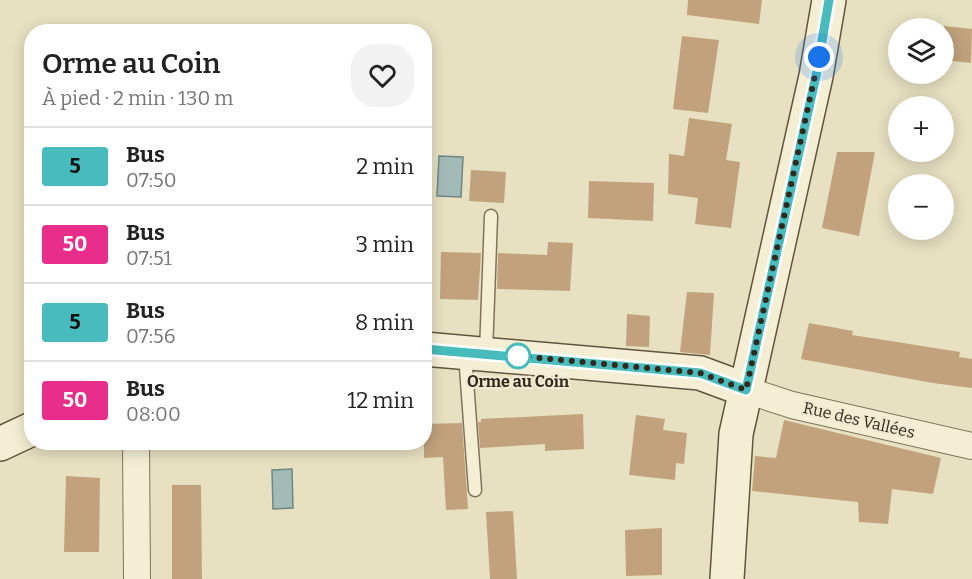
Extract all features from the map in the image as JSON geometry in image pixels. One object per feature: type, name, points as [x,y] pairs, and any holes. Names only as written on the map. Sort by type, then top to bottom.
[{"type":"main road","points":[[728,579],[736,435],[816,76],[830,0]]},
{"type":"main road","points":[[432,350],[700,373],[746,390]]},
{"type":"main road","points":[[0,444],[24,433]]},
{"type":"street","name":"Rue des Vallées","points":[[746,390],[792,405],[972,446]]},
{"type":"street","points":[[136,450],[136,579]]},
{"type":"lane","points":[[475,490],[475,353],[491,216]]},
{"type":"water","points":[[439,156],[463,157],[461,197],[437,196]]},
{"type":"water","points":[[292,469],[293,508],[273,509],[272,470]]},
{"type":"building","points":[[688,0],[762,0],[759,24],[687,15]]},
{"type":"building","points":[[954,27],[972,29],[971,63],[954,61]]},
{"type":"building","points":[[682,36],[719,40],[708,113],[673,109]]},
{"type":"building","points":[[689,118],[732,124],[726,160],[740,162],[731,228],[695,224],[698,198],[668,194],[669,154],[684,156]]},
{"type":"building","points":[[837,152],[875,152],[859,236],[822,228]]},
{"type":"building","points":[[471,170],[506,172],[504,203],[469,201]]},
{"type":"building","points":[[589,181],[654,183],[653,221],[588,218]]},
{"type":"building","points":[[548,242],[573,243],[570,291],[497,289],[498,253],[547,255]]},
{"type":"building","points":[[441,252],[481,253],[478,300],[440,299]]},
{"type":"building","points":[[687,292],[714,293],[710,355],[680,352]]},
{"type":"building","points":[[627,314],[650,316],[649,347],[626,346]]},
{"type":"building","points":[[809,323],[853,331],[852,335],[960,352],[959,357],[972,359],[972,388],[801,359]]},
{"type":"building","points":[[583,414],[584,449],[545,451],[545,444],[480,448],[478,422],[481,422],[481,419]]},
{"type":"building","points":[[636,415],[665,419],[663,430],[687,433],[684,464],[676,463],[675,480],[629,475]]},
{"type":"building","points":[[784,420],[941,458],[933,494],[892,489],[888,524],[859,522],[858,502],[752,491],[755,456],[776,458]]},
{"type":"building","points":[[462,423],[468,509],[446,510],[443,457],[424,458],[424,450],[432,450],[432,424]]},
{"type":"building","points":[[66,476],[100,478],[99,552],[64,552]]},
{"type":"building","points":[[172,485],[201,485],[202,579],[172,579]]},
{"type":"building","points":[[513,511],[517,579],[490,579],[486,512]]},
{"type":"building","points":[[662,528],[662,575],[626,576],[625,530]]},
{"type":"bus line","name":"5","points":[[432,350],[700,373],[746,390],[816,76],[829,0]]},
{"type":"place","name":"Orme au Coin","points":[[518,356]]},
{"type":"route","points":[[518,356],[700,373],[746,390],[819,57]]}]
